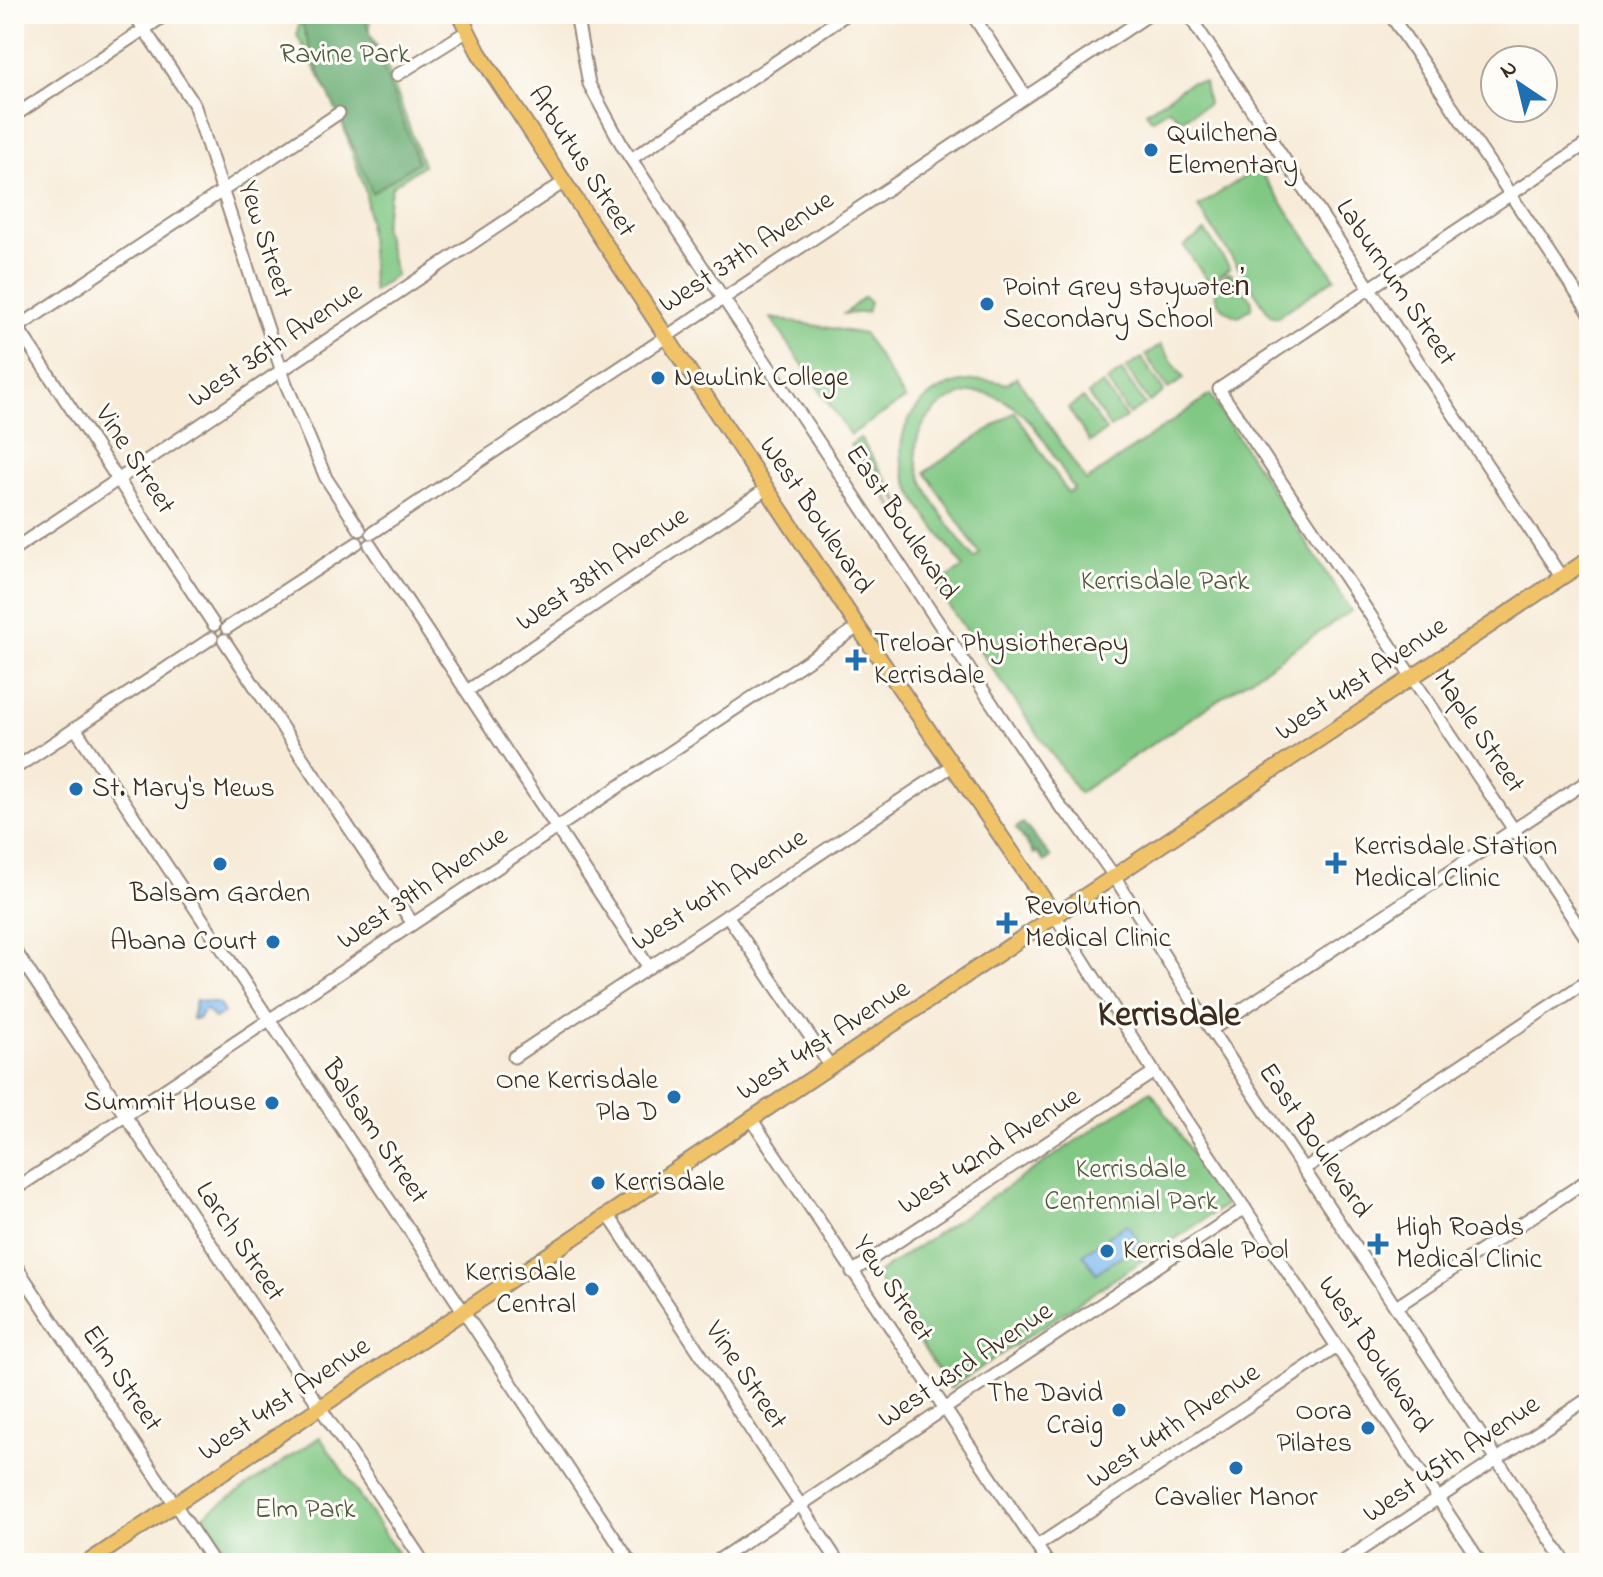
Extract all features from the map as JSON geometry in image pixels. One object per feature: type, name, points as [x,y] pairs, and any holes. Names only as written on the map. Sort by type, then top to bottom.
[{"type":"main road","name":"Arbutus Street","points":[[459,14],[466,32],[664,336]]},
{"type":"main road","name":"West Boulevard","points":[[664,336],[1056,917]]},
{"type":"main road","name":"West 41st Avenue","points":[[87,1563],[1589,559]]},
{"type":"street","name":"Yew Street","points":[[134,14],[194,104],[281,371],[326,478],[648,966]]},
{"type":"street","points":[[14,116],[167,14]]},
{"type":"street","name":"East Boulevard","points":[[576,14],[589,84],[631,159],[1054,797],[1114,876],[1211,1030],[1566,1563]]},
{"type":"street","points":[[631,159],[847,14]]},
{"type":"street","points":[[972,14],[1026,97]]},
{"type":"street","name":"West 37th Avenue","points":[[367,536],[1150,14]]},
{"type":"street","name":"Laburnum Street","points":[[1188,14],[1562,578]]},
{"type":"street","points":[[1390,14],[1589,312]]},
{"type":"street","points":[[397,75],[466,32]]},
{"type":"street","points":[[15,327],[339,113]]},
{"type":"street","points":[[1368,287],[1589,142]]},
{"type":"street","name":"West 36th Avenue","points":[[14,549],[564,182]]},
{"type":"street","name":"Maple Street","points":[[1368,287],[1219,389],[1589,942]]},
{"type":"street","name":"Vine Street","points":[[15,327],[221,635]]},
{"type":"street","name":"West 38th Avenue","points":[[467,691],[766,489]]},
{"type":"street","points":[[14,769],[367,536]]},
{"type":"street","name":"West 39th Avenue","points":[[14,1190],[858,627]]},
{"type":"street","points":[[221,635],[413,924]]},
{"type":"street","name":"Balsam Street","points":[[75,728],[631,1563]]},
{"type":"street","name":"West 40th Avenue","points":[[514,1057],[952,766]]},
{"type":"street","points":[[1211,1030],[1589,780]]},
{"type":"street","points":[[727,915],[831,1067]]},
{"type":"street","name":"West Boulevard","points":[[1056,917],[1154,1072],[1481,1563]]},
{"type":"street","name":"Larch Street","points":[[14,949],[424,1563]]},
{"type":"street","points":[[1304,1169],[1589,980]]},
{"type":"street","name":"West 42nd Avenue","points":[[852,1272],[1154,1072]]},
{"type":"street","name":"Yew Street","points":[[752,1120],[1048,1563]]},
{"type":"street","points":[[1396,1307],[1589,1179]]},
{"type":"street","name":"West 43rd Avenue","points":[[714,1563],[1245,1208]]},
{"type":"street","name":"Vine Street","points":[[609,1216],[839,1563]]},
{"type":"street","name":"Elm Street","points":[[14,1263],[214,1563]]},
{"type":"street","name":"West 44th Avenue","points":[[1037,1546],[1337,1347]]},
{"type":"street","name":"West 45th Avenue","points":[[1341,1563],[1589,1398]]},
{"type":"green space","name":"Ravine Park","points":[[300,14],[370,14],[370,33],[387,66],[423,165],[392,186],[383,227],[396,275],[373,291],[366,193],[339,113],[297,35]]},
{"type":"green space","name":"Ravine Park","points":[[300,14],[363,14],[418,162],[372,193],[314,60]]},
{"type":"green space","points":[[1191,82],[1204,82],[1208,104],[1181,120],[1169,109],[1152,120],[1146,112]]},
{"type":"green space","points":[[1253,171],[1260,172],[1335,278],[1277,317],[1270,315],[1198,207]]},
{"type":"green space","points":[[1205,231],[1230,268],[1209,283],[1184,246]]},
{"type":"green space","points":[[1228,273],[1252,301],[1251,308],[1238,317],[1227,312],[1215,295],[1214,283]]},
{"type":"green space","points":[[864,297],[870,303],[867,312],[844,314]]},
{"type":"green space","points":[[771,318],[864,334],[905,399],[850,435]]},
{"type":"green space","points":[[1161,345],[1184,379],[1168,389],[1146,355]]},
{"type":"green space","points":[[1142,358],[1164,392],[1149,402],[1126,368]]},
{"type":"green space","points":[[1122,371],[1145,405],[1129,415],[1107,381]]},
{"type":"green space","name":"Kerrisdale Park","points":[[1017,377],[1086,481],[1210,395],[1351,611],[1079,793],[935,586],[963,567],[913,495],[902,459],[903,437],[910,417],[923,401],[961,382],[983,380],[1007,384]],"holes":[[[973,392],[992,395],[1022,413],[1045,442],[1074,489],[1068,493],[1015,412],[925,472],[980,554],[974,559],[924,485],[916,459],[916,445],[926,420],[946,402]]]},
{"type":"green space","points":[[1103,384],[1126,418],[1110,428],[1088,394]]},
{"type":"green space","points":[[1083,398],[1106,431],[1090,442],[1068,408]]},
{"type":"green space","points":[[860,438],[911,519],[864,454],[862,457],[904,523],[850,445]]},
{"type":"green space","points":[[1023,823],[1051,857],[1044,862],[1037,852],[1034,854],[1016,828]]},
{"type":"green space","name":"Kerrisdale Centennial Park","points":[[1151,1091],[1226,1205],[950,1388],[875,1275]]},
{"type":"green space","name":"Elm Park","points":[[320,1437],[404,1563],[236,1563],[204,1515]]},
{"type":"water","points":[[196,1000],[219,1004],[224,1013],[215,1019],[205,1009],[198,1019],[192,1019]]},
{"type":"water","points":[[1127,1224],[1140,1243],[1096,1273],[1083,1254]]},
{"type":"place","name":"Quilchena Elementary","points":[[1151,150]]},
{"type":"place","name":"Point Grey stəywəte:n̓ Secondary School","points":[[987,304]]},
{"type":"place","name":"NewLink College","points":[[658,378]]},
{"type":"place","name":"Treloar Physiotherapy Kerrisdale","points":[[856,660]]},
{"type":"place","name":"St. Mary's Mews","points":[[76,789]]},
{"type":"place","name":"Kerrisdale Station Medical Clinic","points":[[1336,863]]},
{"type":"place","name":"Balsam Garden","points":[[220,864]]},
{"type":"place","name":"Revolution Medical Clinic","points":[[1007,923]]},
{"type":"place","name":"Abana Court","points":[[273,942]]},
{"type":"place","name":"One Kerrisdale Pla D","points":[[674,1097]]},
{"type":"place","name":"Summit House","points":[[272,1103]]},
{"type":"place","name":"Kerrisdale","points":[[598,1183]]},
{"type":"place","name":"High Roads Medical Clinic","points":[[1378,1244]]},
{"type":"place","name":"Kerrisdale Pool","points":[[1107,1251]]},
{"type":"place","name":"Kerrisdale Central","points":[[592,1289]]},
{"type":"place","name":"The David Craig","points":[[1119,1410]]},
{"type":"place","name":"Oora Pilates","points":[[1368,1428]]},
{"type":"place","name":"Cavalier Manor","points":[[1236,1468]]},
{"type":"district","name":"Kerrisdale","points":[[1169,1016]]}]
